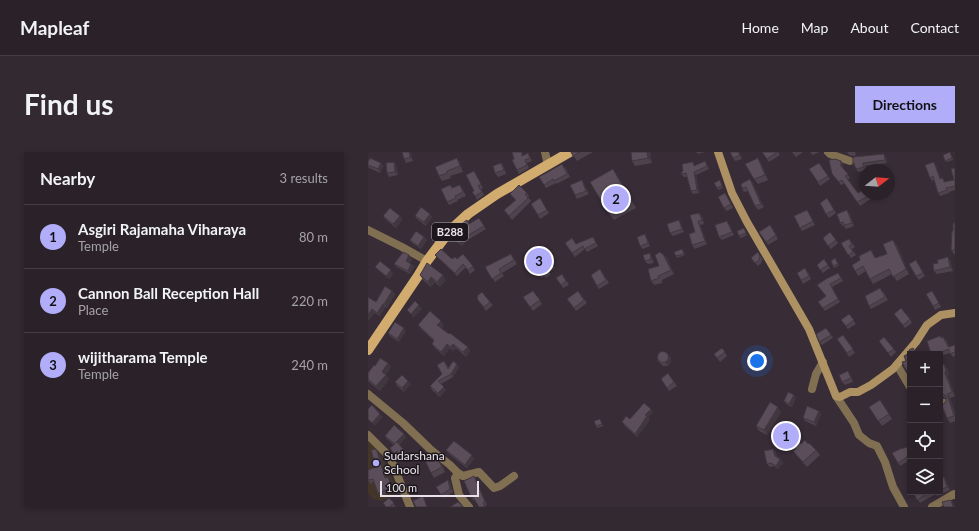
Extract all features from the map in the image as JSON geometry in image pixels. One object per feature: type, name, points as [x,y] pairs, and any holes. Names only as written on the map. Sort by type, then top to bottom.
[{"type":"main road","name":"B288","points":[[368,350],[427,261],[445,238],[468,214],[497,194],[570,152]]},
{"type":"street","points":[[545,152],[548,165]]},
{"type":"street","points":[[718,152],[732,193],[786,291],[809,329],[836,396],[854,423],[859,435],[869,443],[877,446],[904,507]]},
{"type":"street","points":[[828,152],[850,160]]},
{"type":"street","points":[[368,230],[427,261]]},
{"type":"street","points":[[836,396],[840,397],[850,392],[858,392],[872,385],[897,365],[916,342],[927,325],[941,316],[955,313]]},
{"type":"street","points":[[812,389],[816,374],[822,362]]},
{"type":"street","points":[[897,365],[907,382]]},
{"type":"street","points":[[368,394],[403,423],[458,474],[463,476],[479,472],[494,488],[500,486],[514,476]]},
{"type":"street","points":[[368,435],[390,457],[410,507]]},
{"type":"street","points":[[458,474],[455,478],[459,495],[469,507]]},
{"type":"street","points":[[932,507],[954,494],[955,495]]},
{"type":"shaded area","name":"Sudarshana School","points":[[368,437],[380,451],[397,490],[390,497],[381,501],[373,499],[368,493]]},
{"type":"building","points":[[402,152],[409,152],[410,157],[404,159]]},
{"type":"building","points":[[512,152],[522,152],[522,156],[528,153],[530,158],[525,160],[527,165],[517,170],[512,160],[514,159]]},
{"type":"building","points":[[571,152],[580,152],[573,156]]},
{"type":"building","points":[[631,152],[647,152],[648,158],[632,161]]},
{"type":"building","points":[[730,152],[738,152],[740,155],[733,158]]},
{"type":"building","points":[[762,152],[777,152],[767,159]]},
{"type":"building","points":[[950,152],[952,158],[945,161],[943,155]]},
{"type":"building","points":[[884,154],[885,160],[859,164],[859,168],[856,169],[854,163],[853,164],[853,157]]},
{"type":"building","points":[[370,158],[381,163],[378,169],[368,165]]},
{"type":"building","points":[[457,158],[460,166],[439,176],[435,167]]},
{"type":"building","points":[[758,158],[765,175],[754,179],[745,164]]},
{"type":"building","points":[[835,159],[841,161],[841,166],[848,174],[845,176],[859,192],[859,200],[861,200],[857,202],[842,180],[839,182],[832,174],[829,160]]},
{"type":"building","points":[[705,161],[707,166],[694,172],[697,190],[691,191],[686,173],[681,174],[683,171],[682,164],[693,162],[694,166]]},
{"type":"building","points":[[394,162],[395,172],[387,173],[386,163]]},
{"type":"building","points":[[934,162],[940,179],[943,178],[944,182],[954,180],[951,169],[955,168],[955,186],[946,188],[947,190],[938,193],[933,176],[930,178],[925,165]]},
{"type":"building","points":[[501,163],[504,170],[495,173],[493,166]]},
{"type":"building","points":[[819,163],[828,176],[818,182],[809,169]]},
{"type":"building","points":[[562,164],[567,174],[554,181],[553,179],[544,185],[539,177]]},
{"type":"building","points":[[613,169],[629,198],[607,211],[590,182]]},
{"type":"building","points":[[474,171],[481,184],[478,186],[482,192],[475,196],[466,175]]},
{"type":"building","points":[[750,179],[761,204],[755,206],[746,187],[742,188],[741,184]]},
{"type":"building","points":[[582,180],[586,191],[575,195],[570,185]]},
{"type":"building","points":[[720,180],[722,186],[717,188],[714,183]]},
{"type":"building","points":[[450,185],[452,188],[460,185],[463,192],[455,196],[456,198],[447,202],[441,189]]},
{"type":"building","points":[[519,185],[527,193],[525,194],[528,198],[509,216],[504,210],[516,200],[510,194]]},
{"type":"building","points":[[725,193],[731,204],[724,208],[718,197]]},
{"type":"building","points":[[540,198],[547,210],[538,215],[531,204]]},
{"type":"building","points":[[827,198],[834,210],[826,214],[820,203]]},
{"type":"building","points":[[421,207],[430,214],[424,222],[415,216]]},
{"type":"building","points":[[390,208],[400,216],[393,224],[383,216]]},
{"type":"building","points":[[807,210],[813,221],[800,228],[794,216]]},
{"type":"building","points":[[847,210],[852,223],[844,225],[843,222],[840,223],[837,214]]},
{"type":"building","points":[[699,213],[702,220],[698,221],[705,241],[692,245],[689,234],[695,232],[690,215]]},
{"type":"building","points":[[479,218],[484,226],[463,238],[459,243],[451,236],[461,224],[467,220],[469,224]]},
{"type":"building","points":[[679,220],[682,229],[670,233],[667,224]]},
{"type":"building","points":[[727,221],[732,232],[719,237],[715,225]]},
{"type":"building","points":[[953,223],[955,223],[955,250],[951,250],[953,231]]},
{"type":"building","points":[[770,225],[776,235],[766,242],[759,232]]},
{"type":"building","points":[[744,228],[746,233],[739,236],[737,231]]},
{"type":"building","points":[[416,231],[424,237],[418,246],[410,240]]},
{"type":"building","points":[[830,232],[836,240],[828,246],[823,238]]},
{"type":"building","points":[[645,234],[648,243],[640,246],[637,237]]},
{"type":"building","points":[[593,237],[596,243],[584,249],[583,246],[572,253],[565,243],[572,238],[576,244]]},
{"type":"building","points":[[849,239],[852,244],[849,246],[853,252],[848,255],[841,243]]},
{"type":"building","points":[[893,240],[906,269],[893,277],[889,269],[870,279],[863,266],[855,271],[852,265],[860,260],[859,256],[871,250],[875,258],[887,254],[883,244]]},
{"type":"building","points":[[441,249],[452,259],[455,257],[457,259],[463,254],[473,266],[468,270],[463,264],[455,273],[435,255]]},
{"type":"building","points":[[682,249],[684,254],[676,256],[674,252]]},
{"type":"building","points":[[403,252],[409,255],[406,261],[411,264],[408,271],[394,264]]},
{"type":"building","points":[[660,252],[663,254],[671,270],[658,276],[659,278],[651,281],[648,269],[659,266],[655,255]]},
{"type":"building","points":[[758,252],[760,259],[755,263],[751,258]]},
{"type":"building","points":[[545,253],[552,263],[546,267],[547,269],[542,273],[541,271],[538,273],[531,263]]},
{"type":"building","points":[[650,253],[651,259],[645,261],[643,255]]},
{"type":"building","points":[[511,254],[514,260],[499,269],[501,273],[492,279],[485,267]]},
{"type":"building","points":[[948,257],[950,267],[934,271],[933,264],[938,263],[937,260]]},
{"type":"building","points":[[835,258],[838,264],[833,266],[831,261]]},
{"type":"building","points":[[824,259],[828,265],[820,270],[817,265]]},
{"type":"building","points":[[916,260],[923,273],[916,276],[909,264]]},
{"type":"building","points":[[380,261],[391,270],[386,276],[375,267]]},
{"type":"building","points":[[427,263],[443,275],[437,282],[431,277],[428,282],[420,275]]},
{"type":"building","points":[[805,268],[809,276],[801,280],[797,273]]},
{"type":"building","points":[[600,269],[606,280],[597,286],[591,275]]},
{"type":"building","points":[[838,273],[841,278],[830,284],[838,299],[823,308],[818,302],[826,296],[817,285]]},
{"type":"building","points":[[562,274],[566,281],[561,285],[556,278]]},
{"type":"building","points":[[385,286],[392,291],[377,313],[372,309],[368,315],[368,297],[376,302]]},
{"type":"building","points":[[880,288],[885,297],[869,306],[865,296]]},
{"type":"building","points":[[533,291],[540,300],[530,307],[523,297]]},
{"type":"building","points":[[578,291],[584,300],[574,308],[567,299]]},
{"type":"building","points":[[932,291],[939,303],[933,306],[926,294]]},
{"type":"building","points":[[482,292],[490,302],[484,307],[477,299],[477,296]]},
{"type":"building","points":[[415,301],[419,305],[411,314],[407,310]]},
{"type":"building","points":[[901,308],[910,319],[903,325],[894,314]]},
{"type":"building","points":[[430,311],[441,321],[437,325],[468,347],[463,352],[453,344],[451,347],[447,344],[441,352],[432,344],[434,340],[418,325]]},
{"type":"building","points":[[849,314],[854,320],[846,326],[841,320]]},
{"type":"building","points":[[395,322],[404,328],[397,339],[388,333]]},
{"type":"building","points":[[826,328],[831,335],[819,342],[816,334]]},
{"type":"building","points":[[843,335],[853,349],[847,353],[837,339]]},
{"type":"building","points":[[940,336],[941,338],[943,337],[948,347],[955,345],[955,352],[950,354],[949,349],[943,351],[930,351],[927,341]]},
{"type":"building","points":[[884,337],[894,349],[888,353],[879,341]]},
{"type":"building","points":[[722,348],[725,352],[717,358],[714,354]]},
{"type":"building","points":[[913,348],[914,351],[909,351]]},
{"type":"building","points":[[663,351],[667,353],[669,357],[667,361],[663,363],[659,361],[657,357],[659,353]]},
{"type":"building","points":[[907,354],[906,370],[902,362],[906,361],[904,356]]},
{"type":"building","points":[[380,358],[388,363],[382,372],[386,375],[376,386],[368,379],[368,373]]},
{"type":"building","points":[[444,361],[448,369],[453,361],[457,364],[451,374],[438,381],[444,387],[438,393],[430,386],[442,374],[437,365]]},
{"type":"building","points":[[943,364],[952,392],[947,394],[954,416],[947,418],[943,408],[946,397],[943,394]]},
{"type":"building","points":[[848,371],[851,378],[842,382],[839,375]]},
{"type":"building","points":[[668,373],[674,382],[667,388],[661,379]]},
{"type":"building","points":[[402,375],[408,381],[402,388],[395,382]]},
{"type":"building","points":[[788,392],[794,395],[789,404],[784,401]]},
{"type":"building","points":[[880,400],[889,414],[878,421],[869,407]]},
{"type":"building","points":[[770,402],[778,407],[764,430],[756,426]]},
{"type":"building","points":[[644,403],[651,409],[645,415],[647,416],[635,434],[622,422],[626,416],[630,419]]},
{"type":"building","points":[[372,405],[380,414],[372,423],[368,419],[368,409]]},
{"type":"building","points":[[807,406],[819,411],[814,422],[803,418]]},
{"type":"building","points":[[600,419],[602,424],[596,426],[594,421]]},
{"type":"building","points":[[394,425],[404,434],[395,443],[397,442],[404,450],[400,454],[397,451],[394,454],[390,448],[395,444],[385,436]]},
{"type":"building","points":[[783,434],[785,440],[773,443],[772,438]]},
{"type":"building","points":[[805,440],[816,450],[803,462],[793,451],[796,449],[794,446],[799,441],[801,444]]},
{"type":"building","points":[[454,441],[472,455],[465,465],[446,450]]},
{"type":"building","points":[[907,447],[907,457],[898,463],[892,453]]},
{"type":"building","points":[[375,449],[377,451],[385,478],[388,477],[392,488],[378,493],[373,479],[368,480],[368,470],[376,467],[371,450]]},
{"type":"building","points":[[773,449],[775,456],[780,459],[776,466],[771,463],[767,464],[764,451]]},
{"type":"building","points":[[431,455],[438,460],[442,467],[431,473],[424,458]]},
{"type":"building","points":[[474,476],[485,502],[483,503],[485,507],[479,507],[473,497],[471,497],[464,481]]},
{"type":"building","points":[[943,477],[947,487],[943,489]]},
{"type":"building","points":[[448,480],[450,489],[441,495],[436,487]]},
{"type":"building","points":[[914,495],[925,495],[917,500]]},
{"type":"building","points":[[423,496],[427,507],[416,507],[413,501]]},
{"type":"building","points":[[389,498],[394,503],[389,507],[386,507],[383,503]]},
{"type":"building","points":[[951,500],[953,507],[944,507],[942,502]]},
{"type":"building","points":[[458,502],[463,507],[450,507]]},
{"type":"place","name":"Cannon Ball Reception Hall","points":[[616,199]]},
{"type":"place","name":"wijitharama Temple","points":[[539,261]]},
{"type":"place","name":"Asgiri Rajamaha Viharaya","points":[[786,436]]},
{"type":"place","name":"Sudarshana School","points":[[376,463]]}]
